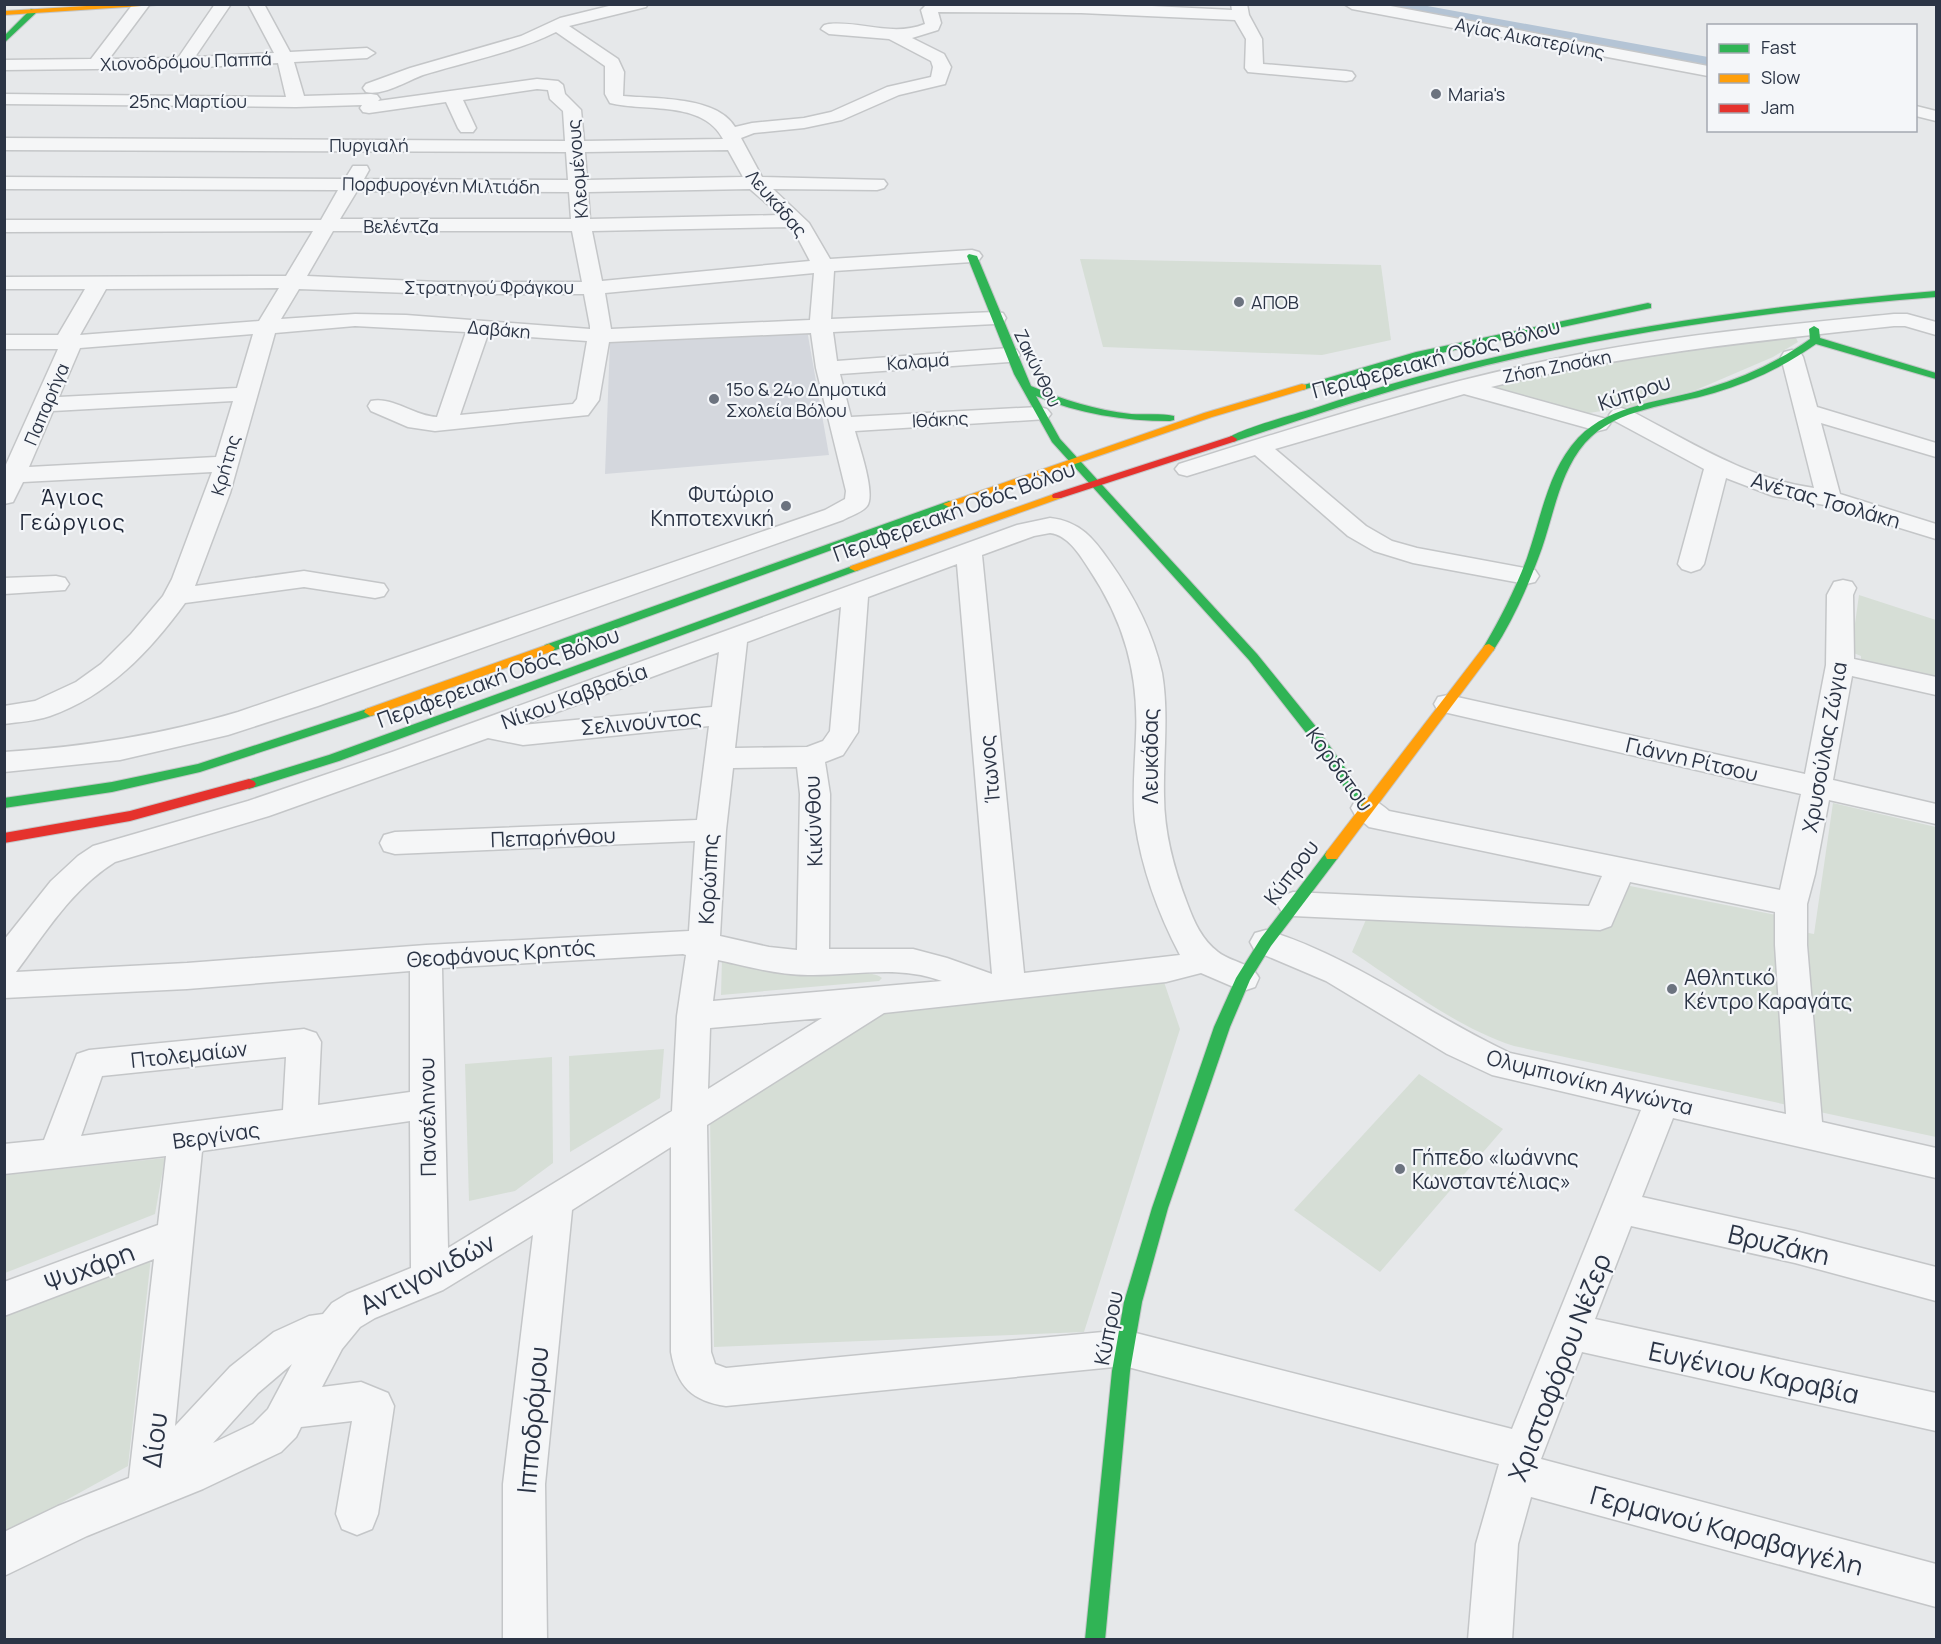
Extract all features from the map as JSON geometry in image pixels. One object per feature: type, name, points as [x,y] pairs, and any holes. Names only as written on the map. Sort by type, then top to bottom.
[{"type":"main road","points":[[4,13],[30,9],[169,4]]},
{"type":"main road","points":[[4,41],[30,9]]},
{"type":"main road","name":"Ζακύνθου","points":[[972,256],[1010,355],[1039,414],[1056,440],[1095,483]]},
{"type":"main road","name":"Περιφερειακή Οδός Βόλου","points":[[4,838],[145,813],[284,774],[394,738],[1095,483],[1378,391],[1489,363],[1635,331],[1755,313],[1878,298],[1936,294]]},
{"type":"main road","name":"Περιφερειακή Οδός Βόλου","points":[[4,803],[112,787],[200,768],[325,729],[1073,460],[1338,376],[1416,355],[1571,321],[1660,305]]},
{"type":"main road","points":[[1815,334],[1936,376]]},
{"type":"main road","name":"Κύπρου","points":[[1095,1640],[1124,1348],[1133,1302],[1160,1208],[1221,1027],[1243,978],[1293,904],[1448,704],[1495,638],[1509,615],[1526,576],[1561,474],[1581,441],[1598,424],[1621,415],[1720,387],[1792,357],[1815,334]]},
{"type":"main road","points":[[1025,387],[1071,407],[1102,415],[1151,419],[1208,416]]},
{"type":"main road","name":"Κορδάτου","points":[[1095,483],[1215,614],[1303,718],[1335,758],[1366,808]]},
{"type":"street","points":[[183,63],[223,4]]},
{"type":"street","points":[[256,4],[283,58],[295,89],[296,102]]},
{"type":"street","name":"25ης Μαρτίου","points":[[4,99],[296,102],[371,98],[416,72],[527,40],[558,19],[640,4]]},
{"type":"street","name":"Αγίας Αικατερίνης","points":[[1352,4],[1707,71]]},
{"type":"street","points":[[1439,4],[1595,33]]},
{"type":"street","points":[[96,64],[142,5]]},
{"type":"street","points":[[829,28],[905,34],[927,29],[933,23],[929,10],[935,7],[1240,10],[1254,39],[1254,68],[1346,76]]},
{"type":"street","name":"Λευκάδας","points":[[4,762],[124,750],[223,726],[437,655],[834,515],[850,509],[859,499],[827,368],[821,326],[825,277],[823,266],[797,220],[755,183],[725,125],[690,108],[616,99],[612,91],[616,71],[612,63],[558,19]]},
{"type":"street","name":"Πυργιαλή","points":[[4,144],[575,147],[732,139],[752,128],[804,123],[836,116],[893,91],[931,84],[939,80],[942,67],[938,58],[890,33]]},
{"type":"street","points":[[1627,39],[1707,55]]},
{"type":"street","name":"Χιονοδρόμου Παππά","points":[[4,65],[183,63],[283,58],[364,46]]},
{"type":"street","name":"Κρήτης","points":[[4,715],[53,705],[92,684],[141,640],[177,596],[218,493],[266,327],[371,145],[371,98],[364,46]]},
{"type":"street","name":"Κλεομένους","points":[[371,98],[452,96],[537,84],[552,85],[557,89],[556,96],[572,110],[581,225],[601,336],[588,400],[584,407],[567,413],[446,423]]},
{"type":"street","points":[[452,96],[467,128]]},
{"type":"street","points":[[1917,111],[1936,116]]},
{"type":"street","name":"Πορφυρογένη Μιλτιάδη","points":[[4,183],[577,186],[755,183],[877,184]]},
{"type":"street","name":"Βελέντζα","points":[[4,226],[324,227],[581,225],[797,220]]},
{"type":"street","name":"Στρατηγού Φράγκου","points":[[4,283],[292,282],[438,288],[593,288],[823,266],[972,256]]},
{"type":"street","name":"Παπαρήγα","points":[[4,497],[14,465],[46,405],[69,342],[99,283]]},
{"type":"street","name":"Δαβάκη","points":[[4,342],[69,342],[377,320],[601,336],[995,318]]},
{"type":"street","name":"Ζήση Ζησάκη","points":[[1187,469],[1397,403],[1463,386],[1616,354],[1815,334],[1901,320],[1936,329]]},
{"type":"street","points":[[379,406],[416,422],[446,423],[479,327]]},
{"type":"street","name":"Καλαμά","points":[[827,368],[1010,355]]},
{"type":"street","points":[[1792,357],[1829,498]]},
{"type":"street","points":[[1463,386],[1598,424]]},
{"type":"street","points":[[46,405],[245,394]]},
{"type":"street","points":[[1806,411],[1936,450]]},
{"type":"street","name":"Ιθάκης","points":[[841,425],[1039,414]]},
{"type":"street","name":"Ανέτας Τσολάκη","points":[[1621,415],[1717,466],[1768,487],[1829,498],[1936,532]]},
{"type":"street","points":[[1259,447],[1357,531],[1383,546],[1413,555],[1526,576]]},
{"type":"street","points":[[14,465],[226,464]]},
{"type":"street","points":[[1691,564],[1717,466]]},
{"type":"street","name":"Λευκάδας","points":[[1061,526],[1078,535],[1103,570],[1131,615],[1142,645],[1151,697],[1149,804],[1155,847],[1170,898],[1194,950],[1204,958],[1243,978]]},
{"type":"street","name":"Νίκου Καββαδία","points":[[4,964],[63,888],[86,864],[113,850],[258,809],[487,728],[1032,528],[1061,526]]},
{"type":"street","name":"Ίτωνος","points":[[969,551],[1001,988]]},
{"type":"street","points":[[177,596],[304,579],[375,590]]},
{"type":"street","points":[[4,586],[56,584]]},
{"type":"street","name":"Χρυσούλας Ζώγια","points":[[1804,1133],[1791,945],[1791,904],[1800,874],[1840,665],[1840,595],[1844,588]]},
{"type":"street","name":"Κικύνθου","points":[[813,963],[815,794],[810,757],[833,748],[844,732],[855,592]]},
{"type":"street","name":"Κορώπης","points":[[734,637],[711,830],[704,944],[694,1016],[689,1120],[693,1367],[704,1381],[715,1386],[726,1387],[1124,1348]]},
{"type":"street","points":[[1840,665],[1936,686]]},
{"type":"street","name":"Γιάννη Ρίτσου","points":[[1448,704],[1936,814]]},
{"type":"street","name":"Σελινούντος","points":[[487,728],[508,734],[523,735],[725,715]]},
{"type":"street","points":[[719,758],[810,757]]},
{"type":"street","name":"Κορδάτου","points":[[1366,808],[1380,820],[1791,904]]},
{"type":"street","name":"Πεπαρήνθου","points":[[395,843],[711,830]]},
{"type":"street","points":[[1293,904],[1600,918],[1620,869]]},
{"type":"street","name":"Θεοφάνους Κρητός","points":[[4,985],[187,976],[426,957],[661,942],[704,944],[772,959],[813,963],[901,960],[940,968],[1001,988]]},
{"type":"street","name":"Ολυμπιονίκη Αγνώντα","points":[[1266,942],[1338,972],[1480,1056],[1504,1065],[1936,1163]]},
{"type":"street","name":"Πανσέληνου","points":[[426,957],[430,1278]]},
{"type":"street","name":"Θεοφάνους Κρητός","points":[[694,1016],[877,1001],[1166,970],[1186,966],[1204,958]]},
{"type":"street","name":"Αντιγονιδών","points":[[4,1555],[73,1521],[148,1491],[267,1438],[282,1423],[332,1331],[350,1311],[430,1278],[689,1120],[877,1001]]},
{"type":"street","name":"Πτολεμαίων","points":[[56,1155],[89,1064],[304,1042],[300,1124]]},
{"type":"street","name":"Χριστοφόρου Νέζερ","points":[[1491,1640],[1497,1544],[1520,1462],[1662,1102]]},
{"type":"street","name":"Βεργίνας","points":[[4,1159],[186,1139],[427,1104]]},
{"type":"street","name":"Δίου","points":[[148,1491],[165,1351],[174,1235],[186,1139]]},
{"type":"street","name":"Ιπποδρόμου","points":[[525,1640],[524,1484],[555,1202]]},
{"type":"street","name":"Βρυζάκη","points":[[1620,1208],[1795,1247],[1936,1284]]},
{"type":"street","name":"Ψυχάρη","points":[[4,1299],[174,1235]]},
{"type":"street","name":"Δίου","points":[[148,1491],[207,1421],[258,1368],[297,1339],[314,1332],[332,1331]]},
{"type":"street","name":"Ευγένιου Καραβία","points":[[1571,1332],[1936,1412]]},
{"type":"street","name":"Γερμανού Καραβαγγέλη","points":[[1124,1348],[1520,1462],[1936,1586]]},
{"type":"street","points":[[289,1410],[361,1401],[374,1406],[357,1514]]},
{"type":"shaded area","name":"ΑΠΟΒ","points":[[1080,259],[1381,265],[1391,340],[1322,355],[1103,347]]},
{"type":"shaded area","name":"15ο & 24ο Δημοτικά Σχολεία Βόλου","points":[[807,330],[829,455],[605,474],[610,342]]},
{"type":"shaded area","points":[[1795,336],[1798,342],[1773,357],[1696,390],[1639,405],[1589,413],[1550,407],[1480,386],[1648,352]]},
{"type":"shaded area","points":[[1859,595],[1936,620],[1936,680],[1861,664],[1861,656],[1851,652]]},
{"type":"shaded area","name":"Αθλητικό Κέντρο Καραγάτς","points":[[1833,803],[1936,827],[1936,1137],[1514,1046],[1450,1017],[1352,952],[1368,915],[1488,918],[1606,928],[1625,885],[1781,916],[1782,928],[1814,934]]},
{"type":"shaded area","points":[[722,959],[752,968],[783,973],[870,974],[882,978],[879,981],[721,995]]},
{"type":"shaded area","points":[[1164,982],[1180,1029],[1084,1332],[714,1347],[710,1118],[881,1008]]},
{"type":"shaded area","points":[[664,1049],[660,1098],[570,1152],[569,1056]]},
{"type":"shaded area","points":[[552,1057],[553,1163],[515,1191],[469,1201],[465,1064]]},
{"type":"shaded area","name":"Γήπεδο «Ιωάννης Κωνσταντέλιας»","points":[[1419,1074],[1503,1129],[1380,1272],[1294,1210]]},
{"type":"shaded area","points":[[165,1158],[155,1214],[5,1273],[5,1175]]},
{"type":"shaded area","points":[[151,1257],[128,1466],[5,1534],[5,1314]]},
{"type":"water","points":[[1378,5],[1422,5],[1707,57],[1707,65]]},
{"type":"traffic: fast","points":[[4,41],[34,11]]},
{"type":"traffic: fast","points":[[972,256],[1019,374],[1056,440],[1253,657],[1312,731],[1366,808]]},
{"type":"traffic: fast","points":[[1232,439],[1323,408],[1446,372],[1585,341],[1796,307],[1936,294]]},
{"type":"traffic: fast","points":[[1302,387],[1416,355],[1648,306]]},
{"type":"traffic: fast","points":[[1489,648],[1510,611],[1527,572],[1559,477],[1572,452],[1581,441],[1606,421],[1620,415],[1712,390],[1773,366],[1815,340],[1814,329]]},
{"type":"traffic: fast","points":[[1815,340],[1936,376]]},
{"type":"traffic: fast","points":[[1025,387],[1096,412],[1132,417],[1170,418]]},
{"type":"traffic: fast","points":[[549,648],[949,504]]},
{"type":"traffic: fast","points":[[249,784],[334,758],[855,568]]},
{"type":"traffic: fast","points":[[4,803],[112,787],[200,768],[370,712]]},
{"type":"traffic: fast","points":[[1095,1640],[1121,1371],[1133,1302],[1160,1208],[1222,1027],[1243,978],[1266,942],[1332,855]]},
{"type":"traffic: slow","points":[[4,13],[169,4]]},
{"type":"traffic: slow","points":[[949,504],[1208,415],[1302,387]]},
{"type":"traffic: slow","points":[[855,568],[1057,496]]},
{"type":"traffic: slow","points":[[370,712],[549,648]]},
{"type":"traffic: slow","points":[[1332,855],[1489,648]]},
{"type":"traffic: jam","points":[[1057,496],[1232,439]]},
{"type":"traffic: jam","points":[[4,838],[130,816],[249,784]]},
{"type":"place","name":"Maria's","points":[[1436,94]]},
{"type":"place","name":"ΑΠΟΒ","points":[[1239,302]]},
{"type":"place","name":"15ο & 24ο Δημοτικά Σχολεία Βόλου","points":[[714,399]]},
{"type":"place","name":"Φυτώριο Κηποτεχνική","points":[[786,506]]},
{"type":"place","name":"Αθλητικό Κέντρο Καραγάτς","points":[[1672,989]]},
{"type":"place","name":"Γήπεδο «Ιωάννης Κωνσταντέλιας»","points":[[1400,1169]]},
{"type":"district","name":"Άγιος Γεώργιος","points":[[73,510]]}]
